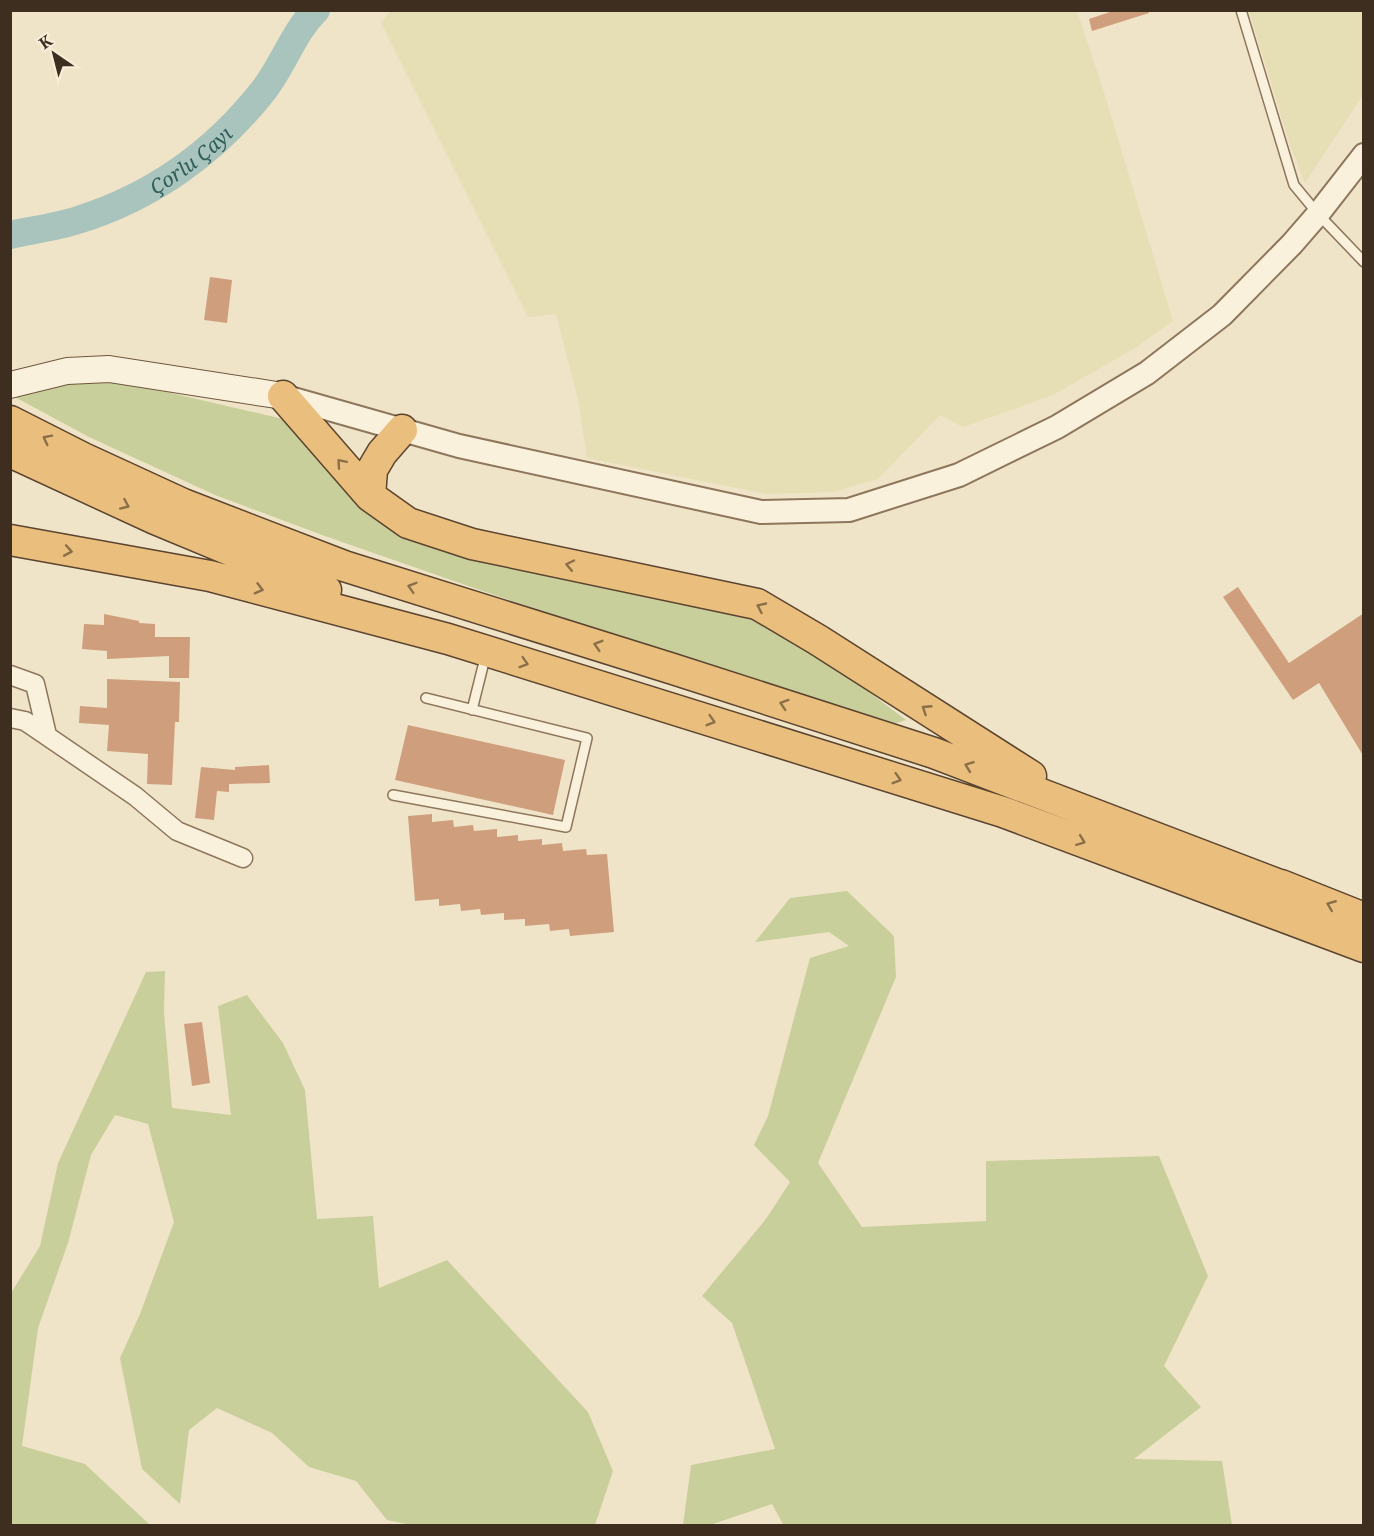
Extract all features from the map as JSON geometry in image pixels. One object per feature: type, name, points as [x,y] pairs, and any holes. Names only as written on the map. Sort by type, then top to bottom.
[{"type":"highway","points":[[283,396],[370,496],[408,523],[472,544],[757,604],[818,640],[1055,791],[1298,892]]},
{"type":"highway","points":[[10,421],[77,469],[272,568],[448,639]]},
{"type":"highway","points":[[370,496],[372,470],[382,453],[402,430]]},
{"type":"highway","points":[[10,452],[77,469],[183,504],[345,566],[934,753],[1364,918]]},
{"type":"highway","points":[[10,540],[210,576],[448,639],[1003,812],[1364,947]]},
{"type":"main road","points":[[10,385],[67,371],[109,369],[283,396]]},
{"type":"street","points":[[283,396],[459,446],[761,512],[849,510],[959,475],[1057,427],[1147,373],[1222,315],[1318,214],[1364,155]]},
{"type":"street","points":[[10,675],[35,684],[47,735]]},
{"type":"street","points":[[10,718],[25,721],[47,735],[135,796],[177,831],[243,858]]},
{"type":"lane","points":[[1241,10],[1294,185],[1364,262]]},
{"type":"lane","points":[[472,710],[487,651]]},
{"type":"lane","points":[[393,795],[566,827],[587,738],[426,698]]},
{"type":"shaded area","points":[[391,10],[1077,11],[1173,321],[1135,348],[1053,395],[963,427],[940,415],[878,479],[833,492],[766,494],[587,458],[578,400],[556,314],[528,317],[381,23]]},
{"type":"shaded area","points":[[1249,11],[1363,11],[1363,95],[1305,183],[1290,145]]},
{"type":"green space","points":[[101,372],[171,393],[292,421],[359,507],[397,523],[740,606],[784,628],[906,720],[890,725],[860,718],[322,535],[215,495],[89,437],[11,395]]},
{"type":"green space","points":[[847,891],[894,936],[896,977],[818,1163],[862,1227],[986,1221],[986,1161],[1159,1156],[1208,1276],[1164,1366],[1201,1407],[1134,1459],[1222,1461],[1232,1525],[784,1526],[772,1504],[710,1525],[683,1525],[691,1465],[775,1449],[732,1323],[702,1296],[766,1219],[790,1182],[754,1145],[768,1116],[810,958],[849,946],[829,932],[755,942],[790,898]]},
{"type":"green space","points":[[165,971],[164,1012],[172,1108],[231,1115],[218,1006],[247,995],[283,1043],[305,1090],[317,1219],[373,1216],[379,1288],[447,1260],[588,1412],[613,1471],[595,1525],[416,1526],[387,1520],[356,1481],[309,1467],[272,1433],[217,1408],[189,1430],[180,1504],[142,1469],[120,1358],[140,1314],[174,1222],[148,1124],[115,1115],[91,1155],[68,1243],[38,1328],[22,1446],[85,1464],[150,1525],[14,1525],[10,1521],[11,1293],[40,1246],[58,1163],[146,972]]},
{"type":"building","points":[[1116,10],[1148,10],[1149,13],[1092,31],[1089,19]]},
{"type":"building","points":[[210,277],[232,280],[227,323],[204,320]]},
{"type":"building","points":[[1238,587],[1289,663],[1364,613],[1364,757],[1319,683],[1293,700],[1223,597]]},
{"type":"building","points":[[104,614],[139,621],[139,623],[155,624],[155,637],[190,637],[189,678],[169,678],[169,656],[107,659],[107,651],[82,649],[84,624],[104,625]]},
{"type":"building","points":[[107,679],[180,682],[179,722],[175,722],[172,785],[147,784],[148,754],[107,751],[109,725],[79,723],[80,706],[107,708]]},
{"type":"building","points":[[408,725],[565,760],[553,815],[395,780]]},
{"type":"building","points":[[269,765],[270,783],[229,784],[229,792],[217,791],[214,820],[195,818],[201,767],[235,770],[235,767]]},
{"type":"building","points":[[432,814],[432,822],[453,820],[454,827],[473,825],[474,831],[497,829],[497,837],[518,835],[518,841],[542,839],[542,845],[562,843],[563,851],[586,849],[587,855],[607,854],[614,932],[570,936],[569,929],[550,931],[549,924],[525,926],[525,919],[504,920],[504,913],[481,915],[480,909],[461,911],[460,904],[439,906],[439,899],[415,901],[408,816]]},
{"type":"building","points":[[202,1022],[210,1083],[192,1086],[184,1024]]},
{"type":"waterway","name":"Çorlu Çayı","points":[[10,235],[53,227],[105,210],[131,199],[180,170],[224,134],[263,91],[301,28],[316,10]]}]
